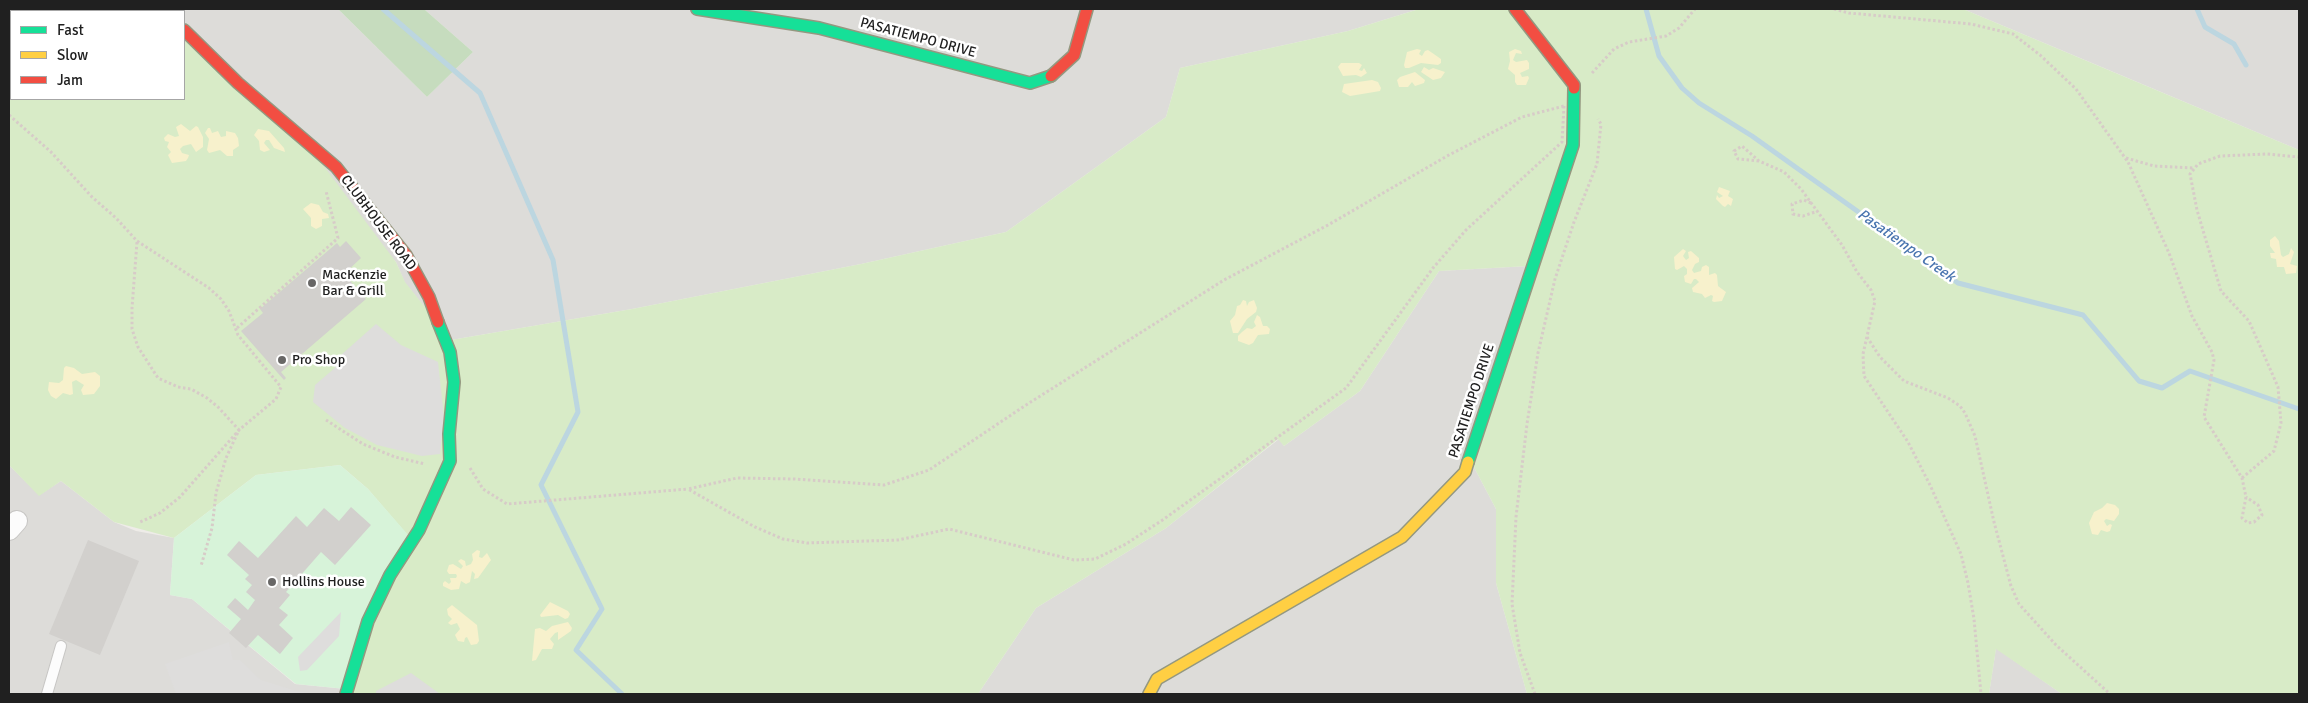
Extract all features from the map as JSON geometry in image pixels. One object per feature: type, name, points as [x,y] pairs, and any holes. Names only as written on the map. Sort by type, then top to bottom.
[{"type":"street","name":"PASATIEMPO DRIVE","points":[[697,9],[819,28],[1030,83],[1051,76],[1074,55],[1087,9]]},
{"type":"street","name":"PASATIEMPO DRIVE","points":[[1149,694],[1157,679],[1402,537],[1465,472],[1572,145],[1570,106],[1574,85],[1515,9]]},
{"type":"street","name":"CLUBHOUSE ROAD","points":[[185,31],[238,83],[336,167],[406,255],[429,297],[450,352],[454,382],[449,434],[450,461],[419,530],[390,575],[368,621],[346,694]]},
{"type":"lane","points":[[47,694],[61,646]]},
{"type":"path","points":[[1588,79],[1604,58],[1614,49],[1648,38],[1666,36],[1680,28],[1695,9]]},
{"type":"path","points":[[1834,9],[1849,13],[1971,24],[2013,34],[2040,54],[2076,89],[2126,158],[2169,253],[2192,316],[2208,344],[2214,360],[2204,417],[2242,478],[2246,497],[2242,518],[2248,523],[2254,522],[2262,515],[2258,505],[2246,497]]},
{"type":"path","points":[[688,489],[755,527],[782,539],[807,543],[898,540],[949,529],[1074,560],[1095,559],[1126,544],[1164,519],[1346,388],[1433,268],[1466,230],[1562,142],[1570,106]]},
{"type":"path","points":[[326,420],[363,444],[395,457],[434,467],[462,457],[483,490],[507,504],[688,489],[737,478],[794,479],[884,485],[929,470],[1026,405],[1224,280],[1328,225],[1447,156],[1522,117],[1570,106],[1586,108],[1594,113],[1601,124],[1597,164],[1574,222],[1555,279],[1534,379],[1516,517],[1512,604],[1520,653],[1535,694]]},
{"type":"path","points":[[9,115],[51,152],[92,197],[116,218],[137,241],[209,288],[221,299],[237,328],[238,335],[281,387],[276,398],[239,430],[180,497],[160,513],[138,523]]},
{"type":"path","points":[[1759,161],[1738,159],[1734,151],[1742,146],[1759,161],[1784,172],[1812,203],[1871,290],[1875,301],[1863,354],[1864,376],[1908,442],[1930,485],[1960,554],[1971,601],[1982,694]]},
{"type":"path","points":[[2242,478],[2274,451],[2281,424],[2278,387],[2249,321],[2221,291],[2190,174],[2198,164],[2220,156],[2267,154],[2299,157]]},
{"type":"path","points":[[2126,158],[2154,166],[2194,168]]},
{"type":"path","points":[[237,328],[338,238],[324,183]]},
{"type":"path","points":[[1812,203],[1804,200],[1792,204],[1792,214],[1803,216],[1818,212]]},
{"type":"path","points":[[137,241],[132,329],[138,347],[158,378],[178,387],[191,389],[207,398],[239,430]]},
{"type":"path","points":[[1867,337],[1880,357],[1904,380],[1948,398],[1960,406],[1975,436],[1996,531],[2011,586],[2020,604],[2056,644],[2110,694]]},
{"type":"path","points":[[202,566],[212,528],[216,493],[226,458],[239,430]]},
{"type":"shaded area","points":[[338,9],[427,97],[473,52],[424,9],[1419,9],[1348,31],[1180,68],[1166,117],[1006,232],[861,264],[632,309],[451,340],[405,283],[396,262],[185,36],[185,10],[157,10]]},
{"type":"shaded area","points":[[1963,9],[2299,9],[2299,150],[2104,68]]},
{"type":"shaded area","points":[[1529,266],[1466,452],[1496,509],[1496,583],[1527,694],[978,694],[1036,608],[1166,528],[1279,439],[1284,446],[1360,391],[1439,271]]},
{"type":"shaded area","points":[[376,324],[401,345],[438,362],[444,417],[440,454],[422,456],[377,445],[345,428],[313,402],[315,385],[336,367],[332,363]]},
{"type":"shaded area","points":[[9,465],[39,495],[61,481],[114,522],[136,531],[174,538],[170,595],[192,599],[295,684],[346,689],[346,694],[9,694]]},
{"type":"shaded area","points":[[341,612],[339,636],[307,670],[300,671],[298,657]]},
{"type":"shaded area","points":[[229,642],[233,660],[240,660],[261,680],[296,691],[315,694],[176,694],[165,664]]},
{"type":"shaded area","points":[[1996,648],[2062,694],[1989,694]]},
{"type":"shaded area","points":[[411,673],[440,694],[376,694],[376,691]]},
{"type":"green space","points":[[9,9],[156,9],[10,10],[10,100],[185,100],[185,36],[302,137],[396,262],[405,282],[451,340],[632,309],[861,264],[1006,232],[1166,117],[1180,68],[1348,31],[1419,9],[1963,9],[2299,150],[2299,694],[2062,694],[1996,649],[1989,694],[1527,694],[1496,583],[1496,509],[1466,452],[1529,266],[1439,271],[1360,391],[1284,446],[1278,439],[1166,528],[1036,608],[978,694],[346,694],[409,537],[368,489],[340,465],[256,475],[174,538],[114,522],[61,481],[39,496],[9,465]]},
{"type":"green space","points":[[338,9],[424,9],[473,52],[427,97]]},
{"type":"green space","points":[[340,465],[368,489],[410,537],[346,689],[296,684],[192,599],[170,595],[174,538],[256,475]]},
{"type":"sand","points":[[1417,49],[1421,50],[1419,54],[1422,56],[1428,50],[1441,59],[1441,63],[1438,65],[1421,63],[1405,68],[1407,52]]},
{"type":"sand","points":[[1515,49],[1521,51],[1522,54],[1516,53],[1513,60],[1516,62],[1527,60],[1529,63],[1529,69],[1520,73],[1522,77],[1528,76],[1529,78],[1526,85],[1517,85],[1515,75],[1508,69],[1510,61],[1509,52]]},
{"type":"sand","points":[[1341,63],[1359,63],[1362,65],[1359,70],[1362,71],[1364,68],[1367,73],[1361,77],[1356,75],[1343,76],[1338,67]]},
{"type":"sand","points":[[1424,67],[1429,70],[1433,68],[1445,72],[1441,78],[1433,80],[1421,72]]},
{"type":"sand","points":[[1415,72],[1425,80],[1424,83],[1415,86],[1412,82],[1408,87],[1399,87],[1397,80],[1400,77]]},
{"type":"sand","points":[[1372,80],[1378,82],[1381,88],[1380,91],[1350,96],[1342,92],[1344,84]]},
{"type":"sand","points":[[181,124],[190,131],[196,126],[198,127],[203,137],[203,147],[196,152],[191,144],[183,146],[180,149],[182,153],[189,155],[188,158],[186,161],[172,163],[168,155],[171,152],[167,147],[169,142],[165,141],[164,138],[168,134],[175,137],[179,136],[176,127]]},
{"type":"sand","points":[[210,128],[212,133],[218,131],[221,137],[226,136],[226,131],[235,133],[239,146],[233,150],[233,156],[227,156],[220,150],[209,153],[207,150],[209,139],[205,133]]},
{"type":"sand","points":[[258,129],[269,131],[284,148],[285,152],[274,148],[269,140],[266,140],[264,143],[270,150],[264,152],[260,150],[259,141],[254,135]]},
{"type":"sand","points":[[1719,187],[1730,191],[1728,196],[1733,199],[1731,206],[1728,204],[1725,207],[1716,199],[1717,195],[1719,198],[1723,196],[1717,192]]},
{"type":"sand","points":[[311,203],[319,205],[323,212],[328,214],[329,218],[322,219],[322,226],[316,229],[311,226],[311,218],[303,209]]},
{"type":"sand","points":[[2275,236],[2279,241],[2283,257],[2289,254],[2291,248],[2294,252],[2290,264],[2297,266],[2296,273],[2286,274],[2284,267],[2277,267],[2276,259],[2271,258],[2270,253],[2275,253],[2270,246],[2270,240]]},
{"type":"sand","points":[[1683,249],[1686,251],[1683,256],[1686,260],[1689,258],[1688,252],[1691,251],[1699,258],[1699,262],[1695,264],[1692,270],[1694,273],[1701,271],[1702,267],[1706,265],[1709,267],[1709,275],[1715,273],[1717,275],[1718,286],[1726,292],[1722,301],[1714,302],[1711,295],[1705,298],[1702,294],[1693,292],[1692,288],[1699,282],[1694,279],[1691,284],[1685,282],[1684,276],[1687,274],[1687,269],[1684,266],[1677,270],[1675,269],[1674,257]]},
{"type":"sand","points":[[1243,300],[1246,301],[1247,306],[1249,302],[1254,300],[1257,308],[1256,312],[1247,319],[1238,333],[1233,333],[1230,321],[1235,315],[1237,306]]},
{"type":"sand","points":[[1257,315],[1260,317],[1263,326],[1267,326],[1270,329],[1269,334],[1258,335],[1253,343],[1249,345],[1238,341],[1238,336],[1242,332],[1247,328],[1252,329],[1256,326],[1254,322]]},
{"type":"sand","points":[[66,366],[74,368],[82,374],[95,372],[100,376],[100,386],[94,394],[83,395],[81,390],[84,385],[76,380],[72,382],[73,394],[63,393],[56,399],[51,396],[48,390],[49,382],[59,383],[63,380],[64,368]]},
{"type":"sand","points":[[2107,503],[2115,505],[2119,509],[2119,514],[2114,521],[2106,519],[2104,521],[2107,526],[2112,525],[2110,531],[2101,530],[2098,535],[2092,534],[2089,523],[2094,512]]},
{"type":"sand","points":[[477,550],[480,551],[479,557],[482,558],[487,553],[491,560],[478,578],[474,579],[475,574],[472,571],[470,582],[466,584],[461,581],[459,589],[451,590],[443,586],[445,581],[449,584],[451,582],[450,578],[456,578],[457,576],[456,574],[449,574],[447,571],[449,565],[453,564],[461,569],[463,566],[458,561],[461,559],[465,561],[466,566],[471,564],[473,560],[472,554]]},
{"type":"sand","points":[[550,602],[568,611],[570,614],[568,618],[565,619],[558,615],[541,617],[540,615]]},
{"type":"sand","points":[[452,605],[477,625],[479,641],[477,644],[471,645],[467,637],[464,642],[458,641],[455,635],[460,629],[457,623],[451,625],[448,623],[452,619],[448,615],[447,609]]},
{"type":"sand","points":[[568,622],[572,628],[571,631],[558,640],[558,632],[555,633],[550,639],[554,644],[552,649],[542,649],[536,660],[532,661],[535,629],[540,628],[546,631],[552,626]]},
{"type":"building","points":[[346,241],[361,258],[344,274],[366,299],[281,372],[286,378],[284,380],[241,331],[263,313],[260,309],[337,243],[340,247]]},
{"type":"building","name":"Hollins House","points":[[351,507],[371,525],[335,565],[321,552],[286,592],[290,595],[279,608],[288,615],[279,625],[293,638],[280,654],[258,635],[246,648],[229,633],[241,619],[227,607],[235,598],[248,610],[255,600],[246,592],[252,585],[245,579],[249,575],[227,555],[239,541],[258,558],[296,516],[307,527],[324,508],[339,521]]},
{"type":"building","points":[[88,540],[139,561],[100,655],[49,634]]},
{"type":"waterway","points":[[383,9],[480,93],[553,260],[578,412],[541,485],[602,609],[576,650],[622,694]]},
{"type":"waterway","name":"Pasatiempo Creek","points":[[1646,9],[1659,56],[1682,88],[1699,103],[1752,136],[1958,283],[2083,315],[2139,381],[2162,388],[2190,371],[2299,409]]},
{"type":"waterway","points":[[2197,9],[2205,27],[2234,44],[2246,65]]},
{"type":"traffic: fast","points":[[697,9],[819,28],[1030,83],[1051,76]]},
{"type":"traffic: fast","points":[[1468,462],[1573,145],[1574,88]]},
{"type":"traffic: fast","points":[[346,694],[368,621],[390,575],[419,530],[450,461],[449,434],[454,382],[450,352],[438,322]]},
{"type":"traffic: slow","points":[[1149,694],[1157,679],[1402,537],[1465,472],[1468,462]]},
{"type":"traffic: jam","points":[[1051,76],[1074,55],[1087,9]]},
{"type":"traffic: jam","points":[[1515,9],[1574,85],[1574,88]]},
{"type":"traffic: jam","points":[[185,31],[238,83],[336,167],[406,255],[429,297],[438,322]]},
{"type":"place","name":"MacKenzie Bar & Grill","points":[[312,283]]},
{"type":"place","name":"Pro Shop","points":[[282,360]]},
{"type":"place","name":"Hollins House","points":[[272,582]]}]
